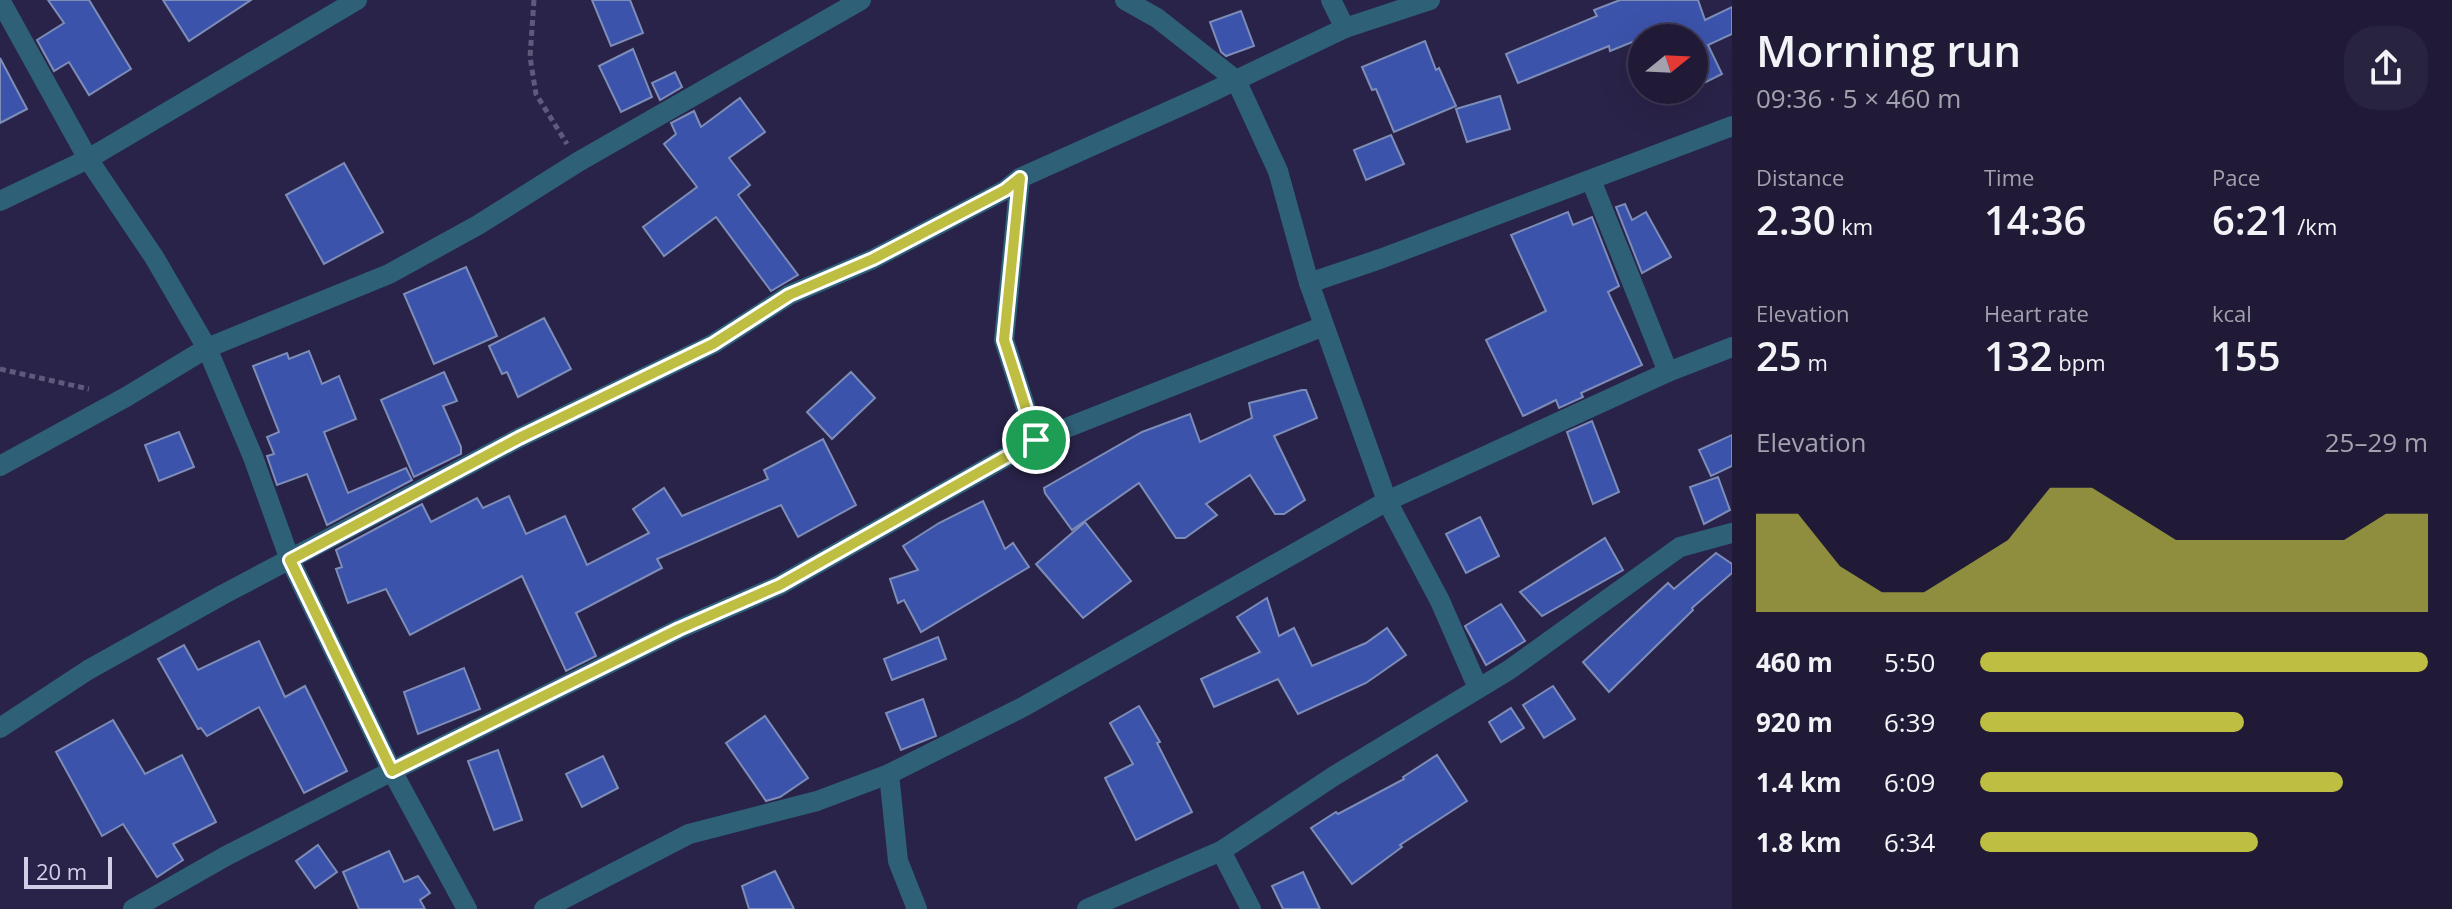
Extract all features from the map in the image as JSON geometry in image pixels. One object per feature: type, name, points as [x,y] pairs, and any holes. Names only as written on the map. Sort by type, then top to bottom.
[{"type":"street","points":[[0,0],[88,159],[154,257],[207,348],[253,457],[290,560],[392,771],[467,909]]},
{"type":"street","points":[[0,201],[88,159],[357,0]]},
{"type":"street","points":[[0,466],[126,397],[207,348],[389,274],[861,0]]},
{"type":"street","points":[[1125,0],[1157,18],[1236,80],[1278,171],[1309,283],[1387,501],[1440,601],[1478,688]]},
{"type":"street","points":[[1331,0],[1345,28]]},
{"type":"street","points":[[0,728],[88,670],[519,438],[713,344],[789,295],[873,259],[1005,190],[1020,178],[1345,28],[1430,0]]},
{"type":"street","points":[[1309,283],[1732,126]]},
{"type":"street","points":[[1020,178],[1004,340],[1036,440]]},
{"type":"street","points":[[1591,180],[1668,372]]},
{"type":"street","points":[[133,909],[226,856],[392,771],[679,629],[780,585],[1036,440],[1324,326]]},
{"type":"street","points":[[544,909],[689,834],[817,801],[889,774],[1023,707],[1387,501],[1668,372],[1732,347]]},
{"type":"street","points":[[1087,909],[1221,851],[1334,776],[1509,670],[1680,547],[1732,533]]},
{"type":"street","points":[[889,774],[898,861],[917,909]]},
{"type":"street","points":[[1221,851],[1251,909]]},
{"type":"path","points":[[534,0],[530,57],[536,94],[578,162]]},
{"type":"path","points":[[0,369],[126,397]]},
{"type":"building","points":[[48,0],[89,0],[131,69],[89,95],[69,62],[54,71],[37,40],[64,23]]},
{"type":"building","points":[[163,0],[251,0],[189,41]]},
{"type":"building","points":[[592,0],[630,0],[643,33],[611,46]]},
{"type":"building","points":[[1620,0],[1698,0],[1705,20],[1732,7],[1732,34],[1708,45],[1708,24],[1628,24],[1628,44],[1610,51],[1609,46],[1518,83],[1506,54],[1597,16],[1594,10]]},
{"type":"building","points":[[1241,11],[1254,46],[1226,56],[1221,52],[1210,22]]},
{"type":"building","points":[[1425,41],[1436,70],[1439,68],[1456,106],[1394,132],[1376,89],[1372,90],[1362,67]]},
{"type":"building","points":[[1708,45],[1722,74],[1708,81]]},
{"type":"building","points":[[633,49],[652,97],[621,112],[599,66]]},
{"type":"building","points":[[0,58],[27,109],[0,123]]},
{"type":"building","points":[[675,72],[682,87],[660,100],[652,83]]},
{"type":"building","points":[[1500,96],[1510,129],[1467,142],[1456,109]]},
{"type":"building","points":[[740,98],[765,132],[729,158],[750,185],[738,195],[798,275],[771,291],[716,217],[664,256],[643,227],[697,187],[664,144],[676,134],[671,123],[694,111],[701,127]]},
{"type":"building","points":[[1391,135],[1404,164],[1366,180],[1354,150]]},
{"type":"building","points":[[344,163],[383,232],[324,264],[286,195]]},
{"type":"building","points":[[1625,204],[1632,220],[1646,212],[1671,257],[1642,273],[1616,207]]},
{"type":"building","points":[[1568,212],[1573,225],[1592,217],[1619,286],[1608,292],[1642,365],[1581,393],[1583,397],[1559,408],[1556,400],[1523,416],[1486,340],[1546,311],[1511,235]]},
{"type":"building","points":[[466,267],[497,336],[434,364],[404,294]]},
{"type":"building","points":[[544,318],[571,369],[518,397],[507,372],[502,374],[489,346]]},
{"type":"building","points":[[309,351],[322,384],[339,376],[356,419],[324,432],[348,493],[406,468],[412,480],[327,525],[307,474],[277,485],[267,456],[274,454],[267,437],[279,432],[253,366],[287,353],[289,359]]},
{"type":"building","points":[[444,372],[457,401],[443,406],[461,447],[461,454],[414,477],[381,400]]},
{"type":"building","points":[[851,372],[875,398],[832,439],[807,412]]},
{"type":"building","points":[[1306,390],[1317,418],[1274,436],[1305,500],[1284,514],[1275,514],[1250,475],[1206,504],[1217,515],[1185,538],[1176,538],[1139,483],[1072,530],[1045,493],[1044,488],[1142,432],[1190,414],[1200,442],[1252,418],[1249,403]]},
{"type":"building","points":[[1592,421],[1619,492],[1593,504],[1567,432]]},
{"type":"building","points":[[179,432],[194,467],[159,481],[145,445]]},
{"type":"building","points":[[1732,435],[1732,466],[1711,476],[1699,450]]},
{"type":"building","points":[[823,439],[856,505],[798,537],[781,505],[657,559],[662,568],[576,613],[596,656],[566,671],[522,576],[410,635],[386,589],[348,603],[336,569],[342,567],[336,550],[422,504],[431,522],[477,498],[483,508],[509,496],[526,534],[565,516],[587,565],[649,533],[633,509],[664,488],[682,516],[768,479],[764,470]]},
{"type":"building","points":[[1718,477],[1730,510],[1704,524],[1690,487]]},
{"type":"building","points":[[983,501],[1005,549],[1013,543],[1029,567],[921,632],[904,600],[898,603],[890,579],[918,570],[903,546]]},
{"type":"building","points":[[1480,517],[1499,556],[1466,573],[1446,534]]},
{"type":"building","points":[[1085,522],[1131,581],[1083,618],[1036,564]]},
{"type":"building","points":[[1605,538],[1623,570],[1542,616],[1520,592]]},
{"type":"building","points":[[1716,553],[1732,564],[1732,573],[1692,608],[1609,692],[1583,662],[1668,583],[1674,589]]},
{"type":"building","points":[[1267,598],[1279,636],[1294,628],[1312,666],[1366,643],[1387,628],[1406,655],[1366,683],[1298,714],[1278,679],[1214,707],[1201,679],[1260,652],[1237,617]]},
{"type":"building","points":[[1501,604],[1525,641],[1486,665],[1465,626]]},
{"type":"building","points":[[938,637],[946,659],[892,680],[884,659]]},
{"type":"building","points":[[259,641],[285,697],[305,686],[347,771],[304,793],[259,707],[207,736],[201,728],[198,729],[158,659],[184,645],[198,670]]},
{"type":"building","points":[[464,668],[480,709],[418,734],[404,692]]},
{"type":"building","points":[[1553,686],[1575,719],[1544,738],[1523,705]]},
{"type":"building","points":[[923,699],[936,736],[901,750],[886,713]]},
{"type":"building","points":[[1139,706],[1160,742],[1157,743],[1192,812],[1136,840],[1105,778],[1133,764],[1110,723]]},
{"type":"building","points":[[1511,708],[1524,728],[1501,742],[1489,722]]},
{"type":"building","points":[[765,716],[808,778],[780,797],[766,801],[726,743]]},
{"type":"building","points":[[113,720],[145,774],[182,755],[216,822],[173,844],[183,860],[157,877],[123,824],[102,836],[56,752]]},
{"type":"building","points":[[498,750],[522,820],[494,830],[468,761]]},
{"type":"building","points":[[1437,755],[1467,801],[1400,845],[1402,847],[1352,884],[1311,828],[1336,812],[1338,814],[1404,779]]},
{"type":"building","points":[[603,756],[618,788],[582,807],[566,774]]},
{"type":"building","points":[[318,845],[337,872],[315,888],[296,861]]},
{"type":"building","points":[[389,851],[404,882],[418,876],[430,893],[420,900],[425,909],[359,909],[343,872]]},
{"type":"building","points":[[775,871],[794,909],[749,909],[742,886]]},
{"type":"building","points":[[1303,872],[1320,909],[1283,909],[1272,886]]},
{"type":"route","points":[[1020,178],[1004,340],[1036,440],[780,585],[679,629],[392,771],[290,560],[519,438],[713,344],[789,295],[873,259],[1005,190],[1020,178]]}]
